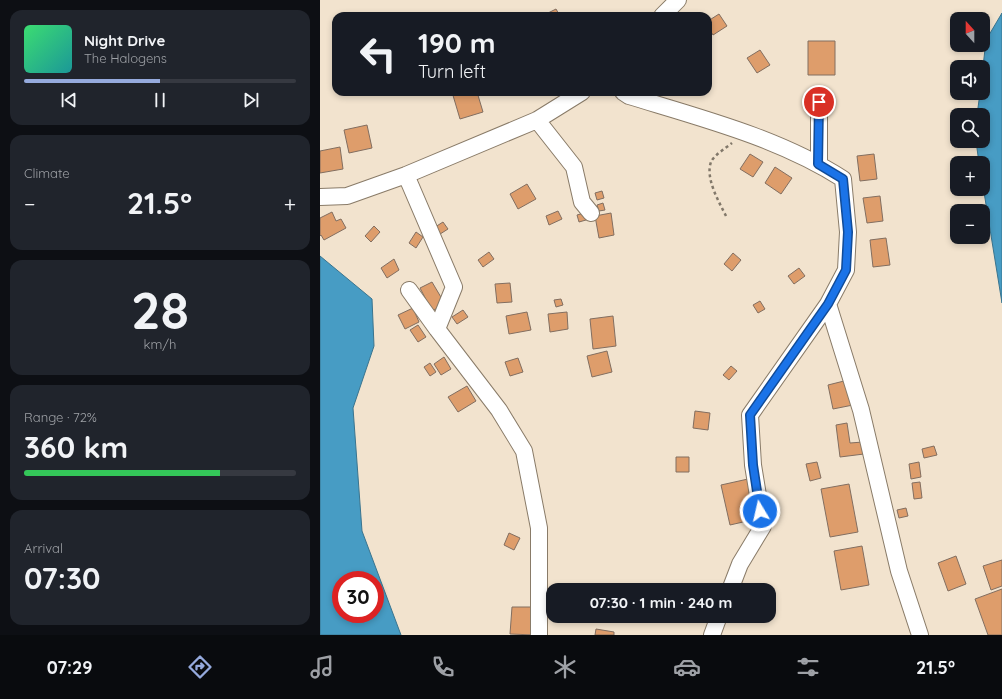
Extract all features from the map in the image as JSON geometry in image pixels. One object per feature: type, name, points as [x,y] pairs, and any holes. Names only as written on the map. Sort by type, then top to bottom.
[{"type":"street","points":[[666,12],[678,0]]},
{"type":"street","points":[[320,196],[347,196],[406,175],[537,120],[576,96]]},
{"type":"street","points":[[629,96],[720,123],[818,164],[843,179],[848,232],[846,270],[828,304],[750,415],[753,465],[763,526],[740,564],[733,583]]},
{"type":"street","points":[[818,164],[819,102]]},
{"type":"street","points":[[537,120],[574,167],[582,202],[591,213]]},
{"type":"street","points":[[406,175],[454,287],[437,328]]},
{"type":"street","points":[[409,290],[499,410],[524,451],[539,528],[539,635]]},
{"type":"street","points":[[828,304],[860,410],[899,571],[920,635]]},
{"type":"street","points":[[712,635],[716,623]]},
{"type":"path","points":[[726,216],[713,191],[710,169],[711,161],[735,140],[737,130]]},
{"type":"water","points":[[1002,13],[1002,303],[990,229],[990,204],[986,204],[985,196],[990,196],[990,156],[978,156],[977,148],[990,148],[990,108],[978,108],[979,100],[990,100],[990,60],[984,60],[985,52],[990,52],[990,33]]},
{"type":"water","points":[[320,256],[372,299],[374,346],[353,408],[362,531],[377,571],[332,571],[332,623],[384,623],[384,590],[401,635],[320,635]]},
{"type":"building","points":[[556,9],[558,12],[550,12]]},
{"type":"building","points":[[719,14],[727,26],[713,35],[712,18]]},
{"type":"building","points":[[808,41],[835,41],[835,75],[808,75]]},
{"type":"building","points":[[760,50],[770,65],[757,73],[747,58]]},
{"type":"building","points":[[453,96],[478,96],[483,112],[460,119]]},
{"type":"building","points":[[367,125],[372,148],[349,153],[344,130]]},
{"type":"building","points":[[340,147],[343,169],[320,173],[320,151]]},
{"type":"building","points":[[750,154],[763,162],[753,177],[740,169]]},
{"type":"building","points":[[874,154],[877,179],[860,181],[857,156]]},
{"type":"building","points":[[775,167],[792,178],[781,194],[765,183]]},
{"type":"building","points":[[527,184],[536,199],[518,209],[510,194]]},
{"type":"building","points":[[602,191],[604,198],[597,200],[595,193]]},
{"type":"building","points":[[880,196],[883,221],[867,223],[863,198]]},
{"type":"building","points":[[603,203],[605,210],[599,211],[597,205]]},
{"type":"building","points":[[558,211],[562,219],[549,225],[546,216]]},
{"type":"building","points":[[332,212],[336,221],[341,219],[346,228],[324,240],[321,235],[320,236],[320,218]]},
{"type":"building","points":[[584,213],[586,220],[579,222],[577,215]]},
{"type":"building","points":[[611,213],[614,235],[599,238],[595,216]]},
{"type":"building","points":[[443,222],[448,229],[437,236],[432,229]]},
{"type":"building","points":[[374,226],[380,232],[371,242],[365,236]]},
{"type":"building","points":[[416,232],[423,237],[416,248],[409,243]]},
{"type":"building","points":[[886,238],[890,265],[873,267],[870,240]]},
{"type":"building","points":[[489,252],[494,259],[483,267],[478,260]]},
{"type":"building","points":[[733,253],[741,260],[732,271],[724,264]]},
{"type":"building","points":[[394,259],[399,270],[387,278],[381,268]]},
{"type":"building","points":[[799,268],[805,276],[794,284],[788,276]]},
{"type":"building","points":[[432,282],[445,304],[432,311],[420,288]]},
{"type":"building","points":[[510,283],[512,302],[497,303],[495,284]]},
{"type":"building","points":[[561,299],[563,305],[556,307],[554,300]]},
{"type":"building","points":[[760,301],[765,309],[758,313],[753,305]]},
{"type":"building","points":[[413,308],[419,322],[405,329],[398,315]]},
{"type":"building","points":[[463,310],[468,317],[457,324],[452,317]]},
{"type":"building","points":[[527,312],[531,330],[509,334],[506,316]]},
{"type":"building","points":[[567,312],[568,329],[550,332],[548,314]]},
{"type":"building","points":[[613,316],[616,346],[593,349],[590,319]]},
{"type":"building","points":[[418,325],[426,337],[418,342],[410,330]]},
{"type":"building","points":[[607,351],[612,372],[592,377],[587,356]]},
{"type":"building","points":[[444,357],[451,369],[441,375],[434,364]]},
{"type":"building","points":[[518,358],[523,372],[510,376],[505,362]]},
{"type":"building","points":[[430,363],[436,372],[430,376],[424,367]]},
{"type":"building","points":[[731,366],[737,371],[729,380],[723,375]]},
{"type":"building","points":[[848,380],[853,405],[833,409],[828,385]]},
{"type":"building","points":[[467,386],[476,401],[458,412],[448,397]]},
{"type":"building","points":[[695,411],[710,413],[708,430],[693,428]]},
{"type":"building","points":[[847,423],[850,443],[863,442],[864,454],[840,457],[836,425]]},
{"type":"building","points":[[934,446],[937,455],[924,458],[922,449]]},
{"type":"building","points":[[676,457],[689,457],[689,472],[676,472]]},
{"type":"building","points":[[817,462],[821,478],[810,481],[806,464]]},
{"type":"building","points":[[919,462],[921,477],[911,479],[909,464]]},
{"type":"building","points":[[748,479],[756,519],[730,525],[721,485]]},
{"type":"building","points":[[920,482],[922,498],[914,499],[912,483]]},
{"type":"building","points":[[849,484],[858,532],[830,537],[821,489]]},
{"type":"building","points":[[906,508],[908,516],[899,518],[897,510]]},
{"type":"building","points":[[509,533],[520,538],[514,550],[504,545]]},
{"type":"building","points":[[862,546],[869,585],[841,590],[834,551]]},
{"type":"building","points":[[956,556],[966,584],[948,591],[938,563]]},
{"type":"building","points":[[1002,560],[1002,586],[991,590],[983,566]]},
{"type":"building","points":[[1002,589],[1002,635],[988,635],[975,599]]},
{"type":"building","points":[[512,607],[536,607],[535,635],[510,634]]},
{"type":"building","points":[[596,629],[614,632],[614,635],[595,635]]},
{"type":"route","points":[[760,511],[753,465],[750,415],[828,304],[846,270],[848,232],[843,179],[818,164],[819,102]]}]
